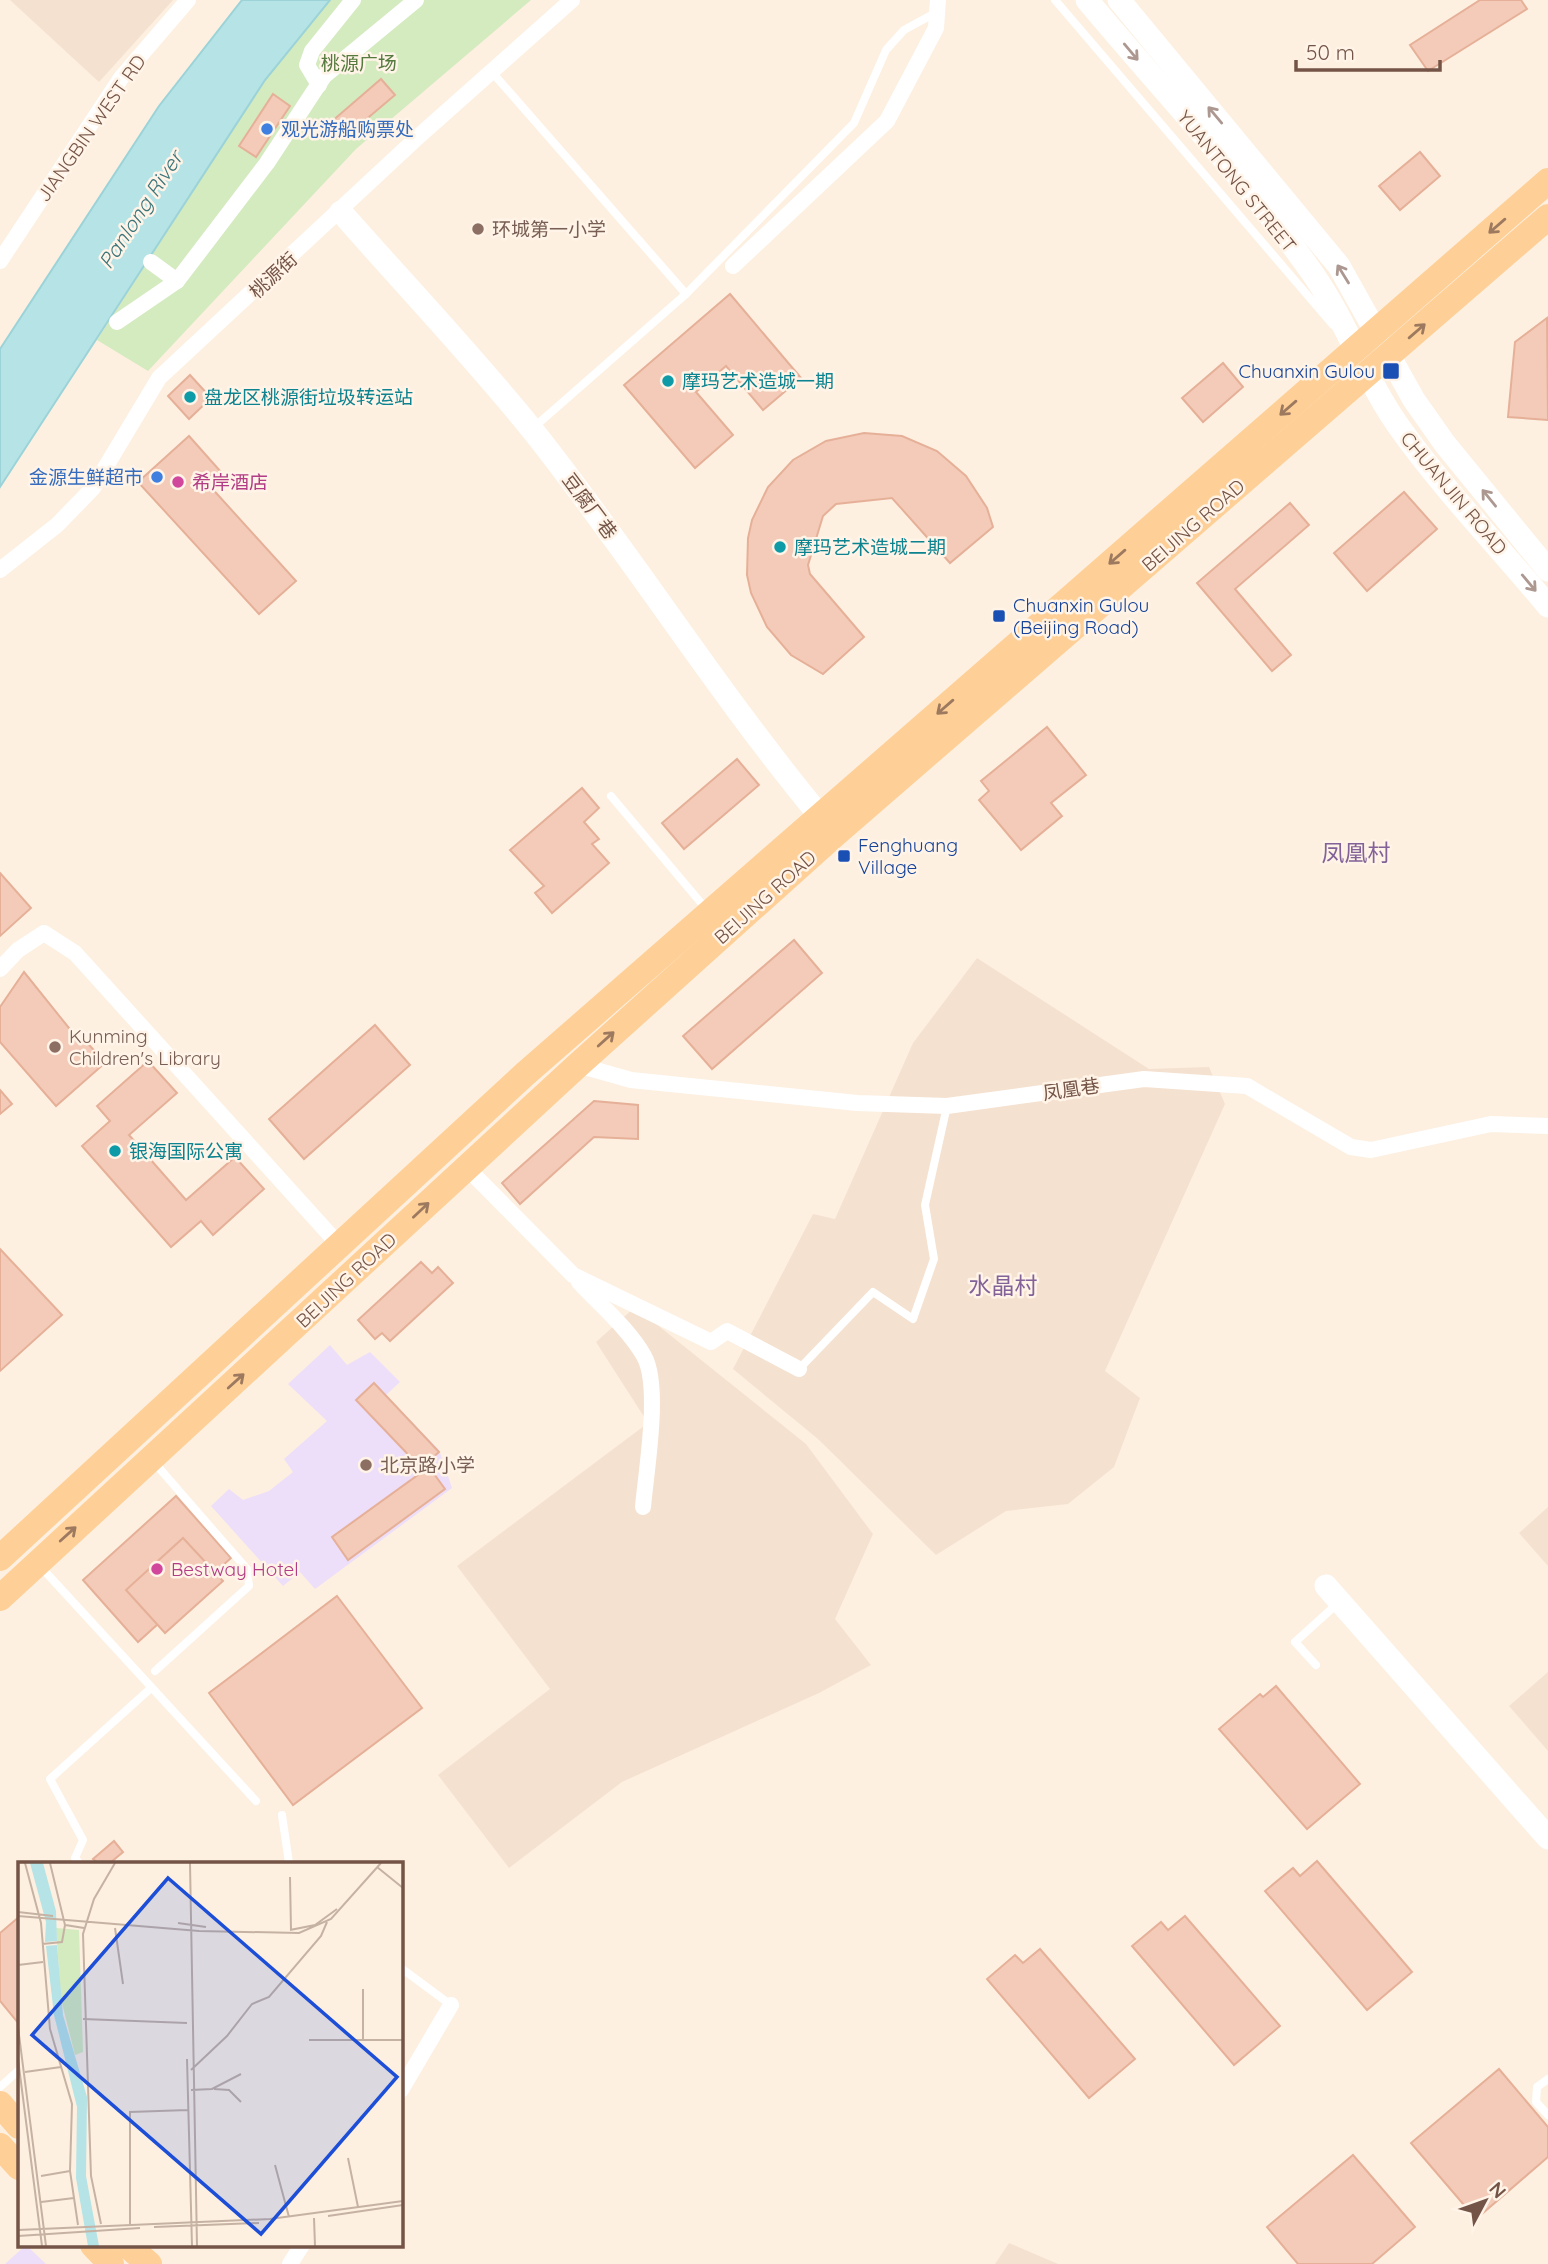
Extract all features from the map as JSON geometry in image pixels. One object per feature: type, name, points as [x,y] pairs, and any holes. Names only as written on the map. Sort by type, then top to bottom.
[{"type":"main road","name":"YUANTONG STREET","points":[[1087,0],[1241,183],[1314,275],[1355,350],[1366,376]]},
{"type":"main road","name":"YUANTONG STREET","points":[[1119,0],[1339,266],[1389,355]]},
{"type":"main road","name":"BEIJING ROAD","points":[[0,1558],[526,1074],[1548,181]]},
{"type":"main road","name":"豆腐厂巷","points":[[341,212],[532,429],[659,597],[774,761],[820,816]]},
{"type":"main road","name":"BEIJING ROAD","points":[[0,1598],[578,1065],[844,825],[1548,217]]},
{"type":"main road","name":"CHUANJIN ROAD","points":[[1389,355],[1414,400],[1445,444],[1548,570]]},
{"type":"main road","name":"CHUANJIN ROAD","points":[[1366,376],[1402,432],[1548,606]]},
{"type":"main road","points":[[1333,1594],[1548,1838]]},
{"type":"main road","points":[[0,2104],[18,2125]]},
{"type":"main road","points":[[0,2146],[18,2165]]},
{"type":"main road","points":[[94,2246],[111,2264]]},
{"type":"main road","points":[[128,2246],[149,2264]]},
{"type":"street","name":"JIANGBIN WEST RD","points":[[0,261],[121,78],[188,0]]},
{"type":"street","points":[[318,85],[307,65],[312,51],[353,0]]},
{"type":"street","points":[[117,322],[177,281],[267,163],[318,85],[348,53],[416,0]]},
{"type":"street","name":"桃源街","points":[[0,570],[57,525],[93,488],[159,379],[572,0]]},
{"type":"street","points":[[733,266],[887,121],[936,28],[937,6]]},
{"type":"street","points":[[151,262],[177,281]]},
{"type":"street","points":[[0,969],[44,933],[75,953],[340,1246]]},
{"type":"street","name":"凤凰巷","points":[[578,1065],[631,1080],[857,1103],[947,1106],[1144,1079],[1247,1086],[1351,1147],[1371,1150],[1491,1124],[1548,1126]]},
{"type":"street","points":[[467,1168],[573,1275],[632,1339],[645,1359],[653,1381],[643,1507]]},
{"type":"street","points":[[573,1275],[687,1333],[711,1342],[727,1331],[799,1369]]},
{"type":"street","points":[[402,2088],[451,2005]]},
{"type":"street","points":[[290,2264],[301,2246]]},
{"type":"lane","points":[[1055,0],[1355,350]]},
{"type":"lane","points":[[532,429],[686,294],[854,123],[886,50],[904,30],[937,6]]},
{"type":"lane","points":[[491,72],[686,294]]},
{"type":"lane","points":[[611,796],[709,913]]},
{"type":"lane","points":[[799,1369],[873,1293],[913,1319],[934,1259],[925,1205],[947,1106]]},
{"type":"lane","points":[[150,1459],[247,1569],[249,1586],[155,1671]]},
{"type":"lane","points":[[37,1563],[256,1801]]},
{"type":"lane","points":[[1316,1665],[1295,1642],[1333,1594]]},
{"type":"lane","points":[[78,1862],[75,1858],[83,1840],[51,1779],[151,1688]]},
{"type":"lane","points":[[282,1815],[289,1862]]},
{"type":"lane","points":[[402,1969],[451,2005]]},
{"type":"lane","points":[[0,2087],[18,2071]]},
{"type":"lane","points":[[1548,2079],[1537,2087],[1536,2102],[1548,2115]]},
{"type":"shaded area","points":[[10,0],[173,0],[99,82]]},
{"type":"shaded area","points":[[977,958],[1149,1069],[1209,1067],[1225,1104],[1105,1371],[1140,1398],[1114,1467],[1068,1504],[1006,1511],[936,1555],[818,1439],[733,1369],[813,1214],[835,1219],[913,1043]]},
{"type":"shaded area","points":[[635,1307],[806,1444],[873,1534],[835,1619],[871,1665],[819,1693],[622,1782],[509,1868],[438,1775],[550,1689],[457,1566],[648,1423],[596,1342]]},
{"type":"shaded area","name":"北京路小学","points":[[330,1345],[347,1365],[370,1352],[400,1382],[386,1395],[439,1450],[452,1488],[315,1589],[300,1572],[283,1586],[211,1506],[229,1489],[243,1500],[269,1491],[293,1472],[284,1459],[327,1421],[288,1384]]},
{"type":"shaded area","points":[[1548,1507],[1548,1566],[1519,1533]]},
{"type":"shaded area","points":[[1548,1672],[1548,1751],[1509,1706]]},
{"type":"shaded area","points":[[1009,2243],[1058,2264],[995,2264]]},
{"type":"shaded area","points":[[27,2246],[46,2264],[5,2264]]},
{"type":"green space","name":"桃源广场","points":[[330,0],[531,0],[356,149],[148,371],[97,340],[265,80]]},
{"type":"water","name":"Panlong River","points":[[242,0],[330,0],[265,80],[0,487],[0,349],[159,106]]},
{"type":"building","points":[[1480,0],[1521,0],[1527,9],[1428,71],[1410,45]]},
{"type":"building","points":[[381,79],[395,95],[344,138],[331,122]]},
{"type":"building","points":[[273,94],[290,106],[256,157],[239,146]]},
{"type":"building","points":[[1420,152],[1440,176],[1400,210],[1379,186]]},
{"type":"building","name":"摩玛艺术造城一期","points":[[730,294],[801,378],[763,410],[726,366],[696,392],[733,435],[695,468],[624,385]]},
{"type":"building","points":[[1547,318],[1548,420],[1508,417],[1515,342]]},
{"type":"building","points":[[1223,363],[1243,387],[1203,422],[1182,398]]},
{"type":"building","name":"盘龙区桃源街垃圾转运站","points":[[190,375],[211,398],[189,419],[168,396]]},
{"type":"building","name":"摩玛艺术造城二期","points":[[864,433],[902,436],[937,451],[966,476],[987,508],[993,527],[950,563],[892,498],[836,504],[823,516],[808,565],[810,574],[864,637],[823,674],[791,655],[767,627],[751,593],[747,575],[748,538],[752,520],[768,487],[793,460],[826,441]]},
{"type":"building","points":[[189,436],[221,472],[208,484],[296,581],[259,614],[138,482]]},
{"type":"building","points":[[1404,492],[1437,529],[1367,591],[1334,553]]},
{"type":"building","points":[[1290,503],[1309,525],[1235,589],[1291,655],[1272,671],[1197,583]]},
{"type":"building","points":[[1047,727],[1086,775],[1051,803],[1062,816],[1021,850],[979,800],[989,791],[981,781]]},
{"type":"building","points":[[737,759],[759,785],[684,849],[662,823]]},
{"type":"building","points":[[582,788],[599,808],[584,822],[599,839],[592,844],[609,863],[552,913],[535,893],[544,886],[510,850]]},
{"type":"building","points":[[0,873],[31,908],[0,936]]},
{"type":"building","points":[[794,940],[822,973],[712,1069],[683,1036]]},
{"type":"building","points":[[24,972],[81,1043],[85,1040],[105,1063],[56,1106],[0,1042],[0,1007]]},
{"type":"building","points":[[375,1025],[410,1065],[304,1159],[269,1119]]},
{"type":"building","name":"银海国际公寓","points":[[148,1061],[177,1093],[129,1135],[186,1200],[235,1157],[264,1189],[213,1235],[201,1221],[171,1247],[82,1146],[110,1121],[97,1106]]},
{"type":"building","points":[[0,1090],[12,1104],[0,1114]]},
{"type":"building","points":[[594,1101],[638,1105],[638,1139],[594,1137],[520,1204],[502,1183]]},
{"type":"building","points":[[0,1249],[62,1315],[0,1371]]},
{"type":"building","points":[[421,1262],[432,1273],[438,1267],[453,1283],[390,1341],[382,1333],[375,1339],[358,1320]]},
{"type":"building","points":[[374,1383],[439,1452],[421,1468],[356,1400]]},
{"type":"building","points":[[429,1467],[445,1489],[348,1560],[332,1537]]},
{"type":"building","name":"Bestway Hotel","points":[[176,1496],[231,1558],[138,1642],[83,1580]]},
{"type":"building","points":[[183,1538],[223,1581],[165,1633],[126,1590]]},
{"type":"building","points":[[337,1596],[422,1708],[293,1805],[209,1693]]},
{"type":"building","points":[[1276,1686],[1360,1784],[1307,1829],[1219,1729],[1260,1694],[1263,1697]]},
{"type":"building","points":[[114,1841],[123,1852],[111,1862],[97,1862],[93,1859]]},
{"type":"building","points":[[1317,1861],[1412,1972],[1367,2010],[1265,1891],[1293,1868],[1300,1876]]},
{"type":"building","points":[[1185,1916],[1280,2026],[1234,2065],[1132,1946],[1161,1922],[1168,1930]]},
{"type":"building","points":[[18,1918],[18,2023],[0,2001],[0,1933]]},
{"type":"building","points":[[1040,1949],[1135,2059],[1089,2098],[987,1979],[1015,1955],[1023,1963]]},
{"type":"building","points":[[1499,2069],[1548,2127],[1548,2157],[1476,2219],[1411,2143]]},
{"type":"building","points":[[1353,2155],[1415,2227],[1372,2264],[1298,2264],[1267,2227]]},
{"type":"place","name":"观光游船购票处","points":[[267,129]]},
{"type":"place","name":"环城第一小学","points":[[478,229]]},
{"type":"place","name":"Chuanxin Gulou","points":[[1391,371]]},
{"type":"place","name":"摩玛艺术造城一期","points":[[668,381]]},
{"type":"place","name":"盘龙区桃源街垃圾转运站","points":[[190,397]]},
{"type":"place","name":"金源生鲜超市","points":[[157,477]]},
{"type":"place","name":"希岸酒店","points":[[178,482]]},
{"type":"place","name":"摩玛艺术造城二期","points":[[780,547]]},
{"type":"place","name":"Chuanxin Gulou (Beijing Road)","points":[[999,616]]},
{"type":"place","name":"Fenghuang Village","points":[[844,856]]},
{"type":"place","name":"Kunming Children's Library","points":[[55,1047]]},
{"type":"place","name":"银海国际公寓","points":[[115,1151]]},
{"type":"place","name":"北京路小学","points":[[366,1465]]},
{"type":"place","name":"Bestway Hotel","points":[[157,1569]]},
{"type":"district","name":"凤凰村","points":[[1356,853]]},
{"type":"district","name":"水晶村","points":[[1003,1286]]}]
